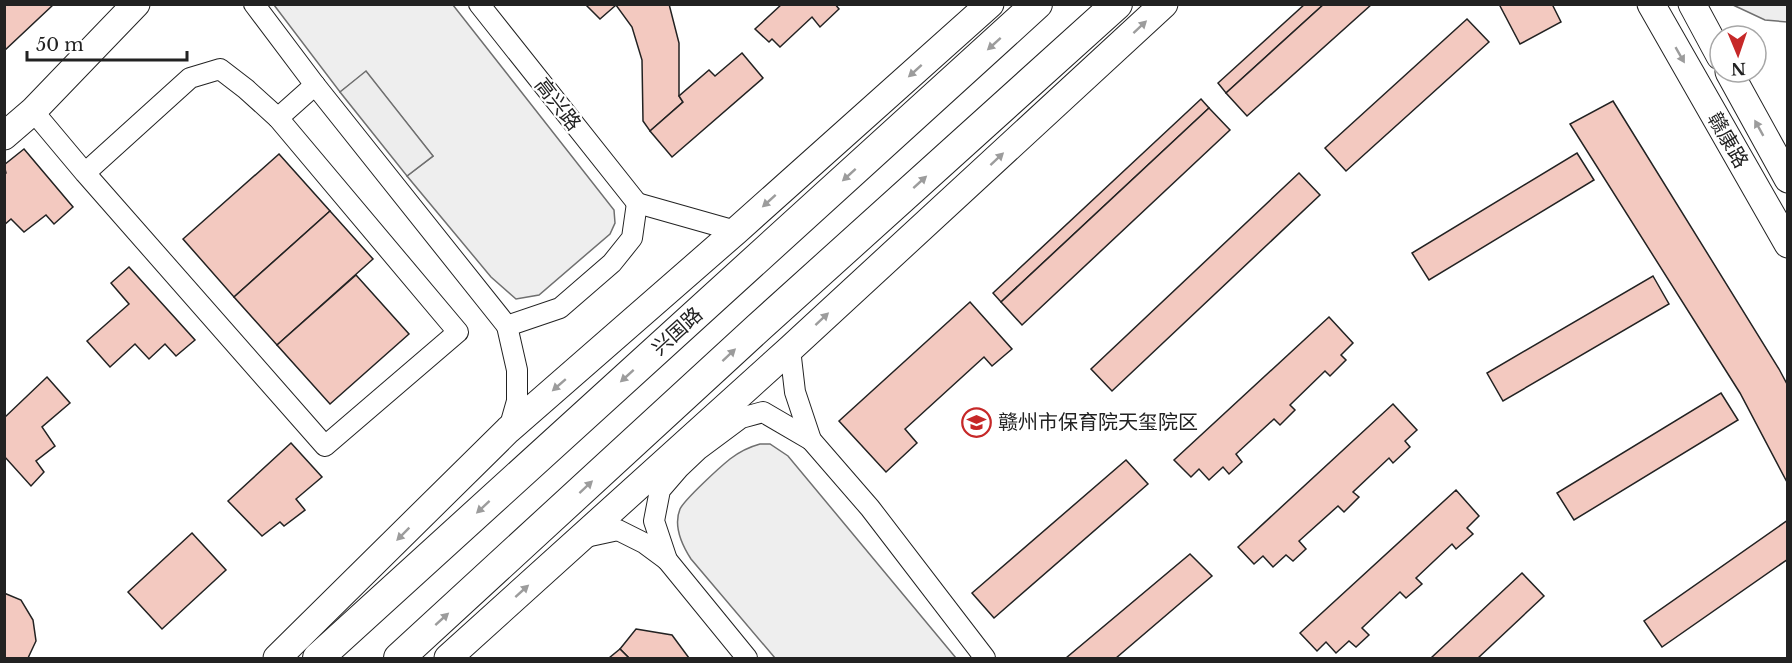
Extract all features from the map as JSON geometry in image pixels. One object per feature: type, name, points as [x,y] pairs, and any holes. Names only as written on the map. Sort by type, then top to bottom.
[{"type":"main road","name":"兴国路","points":[[318,658],[1037,4]]},
{"type":"main road","points":[[399,658],[767,320],[1117,4]]},
{"type":"street","points":[[4,136],[33,111],[136,4]]},
{"type":"street","points":[[254,4],[315,85],[507,326],[518,370],[517,401],[508,430]]},
{"type":"street","name":"高兴路","points":[[479,4],[637,203]]},
{"type":"street","points":[[277,658],[508,430],[736,231],[990,4]]},
{"type":"street","points":[[447,658],[790,349],[1164,4]]},
{"type":"street","name":"赣康路","points":[[1651,4],[1788,244]]},
{"type":"street","points":[[1692,4],[1708,34]]},
{"type":"street","points":[[33,111],[85,174],[325,446],[458,332],[278,117],[246,88],[220,69],[190,78],[85,174]]},
{"type":"street","name":"赣康路","points":[[1736,84],[1788,179]]},
{"type":"street","points":[[278,117],[315,85]]},
{"type":"street","points":[[507,326],[560,308],[612,264],[632,238],[637,203],[736,231]]},
{"type":"street","points":[[790,349],[795,392],[811,440]]},
{"type":"street","points":[[667,560],[654,521],[660,490],[699,450],[741,418],[763,412],[811,440],[870,508],[985,658]]},
{"type":"street","points":[[581,538],[618,530],[644,543],[667,560],[747,658]]},
{"type":"shaded area","points":[[274,5],[453,5],[614,210],[615,223],[610,234],[539,295],[516,299],[491,277],[407,176],[433,156],[366,72],[340,92]]},
{"type":"shaded area","points":[[1733,5],[1787,5],[1787,22],[1765,20]]},
{"type":"shaded area","points":[[366,71],[433,156],[407,176],[340,92]]},
{"type":"shaded area","points":[[760,444],[770,444],[788,456],[956,658],[775,658],[691,559],[678,529],[680,509],[695,491],[730,459]]},
{"type":"building","points":[[4,4],[54,4],[4,51]]},
{"type":"building","points":[[585,4],[669,4],[679,43],[679,96],[683,102],[650,131],[643,121],[642,60],[632,27],[616,5],[600,19]]},
{"type":"building","points":[[782,4],[835,4],[839,9],[820,27],[812,17],[780,47],[772,39],[769,42],[755,29]]},
{"type":"building","points":[[1305,4],[1324,4],[1226,93],[1218,83]]},
{"type":"building","points":[[1324,4],[1372,4],[1247,116],[1226,93]]},
{"type":"building","points":[[1499,4],[1552,4],[1561,22],[1520,44]]},
{"type":"building","points":[[1467,19],[1489,42],[1346,171],[1325,148]]},
{"type":"building","points":[[742,53],[763,78],[672,157],[650,131],[683,102],[679,96],[709,70],[715,76]]},
{"type":"building","points":[[1201,99],[1209,108],[1001,302],[993,293]]},
{"type":"building","points":[[1613,101],[1788,386],[1788,484],[1740,393],[1570,124]]},
{"type":"building","points":[[1209,108],[1230,130],[1022,325],[1001,302]]},
{"type":"building","points":[[24,149],[73,207],[54,224],[46,215],[24,232],[11,219],[4,225],[4,175],[6,173],[4,165]]},
{"type":"building","points":[[1577,153],[1594,180],[1429,280],[1412,253]]},
{"type":"building","points":[[279,154],[330,211],[234,297],[183,239]]},
{"type":"building","points":[[1299,173],[1320,195],[1112,391],[1091,369]]},
{"type":"building","points":[[330,211],[373,259],[277,345],[234,297]]},
{"type":"building","points":[[129,267],[195,340],[176,356],[165,344],[149,359],[135,344],[110,367],[87,341],[129,304],[111,283]]},
{"type":"building","points":[[356,275],[409,334],[330,404],[277,345]]},
{"type":"building","points":[[1653,276],[1669,304],[1503,401],[1487,373]]},
{"type":"building","points":[[970,302],[1012,349],[992,366],[984,357],[905,429],[917,443],[886,472],[839,421]]},
{"type":"building","points":[[1329,317],[1353,343],[1341,355],[1346,360],[1330,376],[1325,371],[1290,405],[1295,410],[1280,425],[1274,419],[1236,454],[1242,462],[1229,474],[1223,467],[1209,480],[1199,469],[1191,477],[1174,460]]},
{"type":"building","points":[[47,377],[70,403],[42,427],[55,446],[36,461],[44,472],[31,486],[4,456],[4,418]]},
{"type":"building","points":[[1721,393],[1738,420],[1574,520],[1557,493]]},
{"type":"building","points":[[1393,404],[1417,430],[1405,441],[1410,447],[1393,463],[1389,458],[1353,492],[1359,497],[1344,512],[1338,506],[1299,541],[1306,549],[1293,561],[1286,555],[1273,567],[1263,556],[1254,564],[1238,547]]},
{"type":"building","points":[[291,443],[322,477],[296,499],[305,510],[284,526],[280,522],[262,536],[228,501]]},
{"type":"building","points":[[1126,460],[1148,484],[994,618],[972,593]]},
{"type":"building","points":[[1456,490],[1479,516],[1467,528],[1473,534],[1456,549],[1452,544],[1416,578],[1422,584],[1406,598],[1400,592],[1362,628],[1369,635],[1356,647],[1349,641],[1336,653],[1326,642],[1317,651],[1300,633]]},
{"type":"building","points":[[1788,520],[1788,559],[1662,647],[1644,621]]},
{"type":"building","points":[[192,533],[226,570],[162,629],[128,592]]},
{"type":"building","points":[[1190,554],[1212,576],[1116,658],[1066,658]]},
{"type":"building","points":[[1522,573],[1544,596],[1478,658],[1431,658]]},
{"type":"building","points":[[4,593],[21,600],[33,620],[36,641],[28,658],[4,658]]},
{"type":"building","points":[[636,629],[672,635],[689,658],[629,658],[620,649]]},
{"type":"building","points":[[620,649],[629,658],[609,658]]},
{"type":"place","name":"赣州市保育院天玺院区","points":[[977,422]]}]
